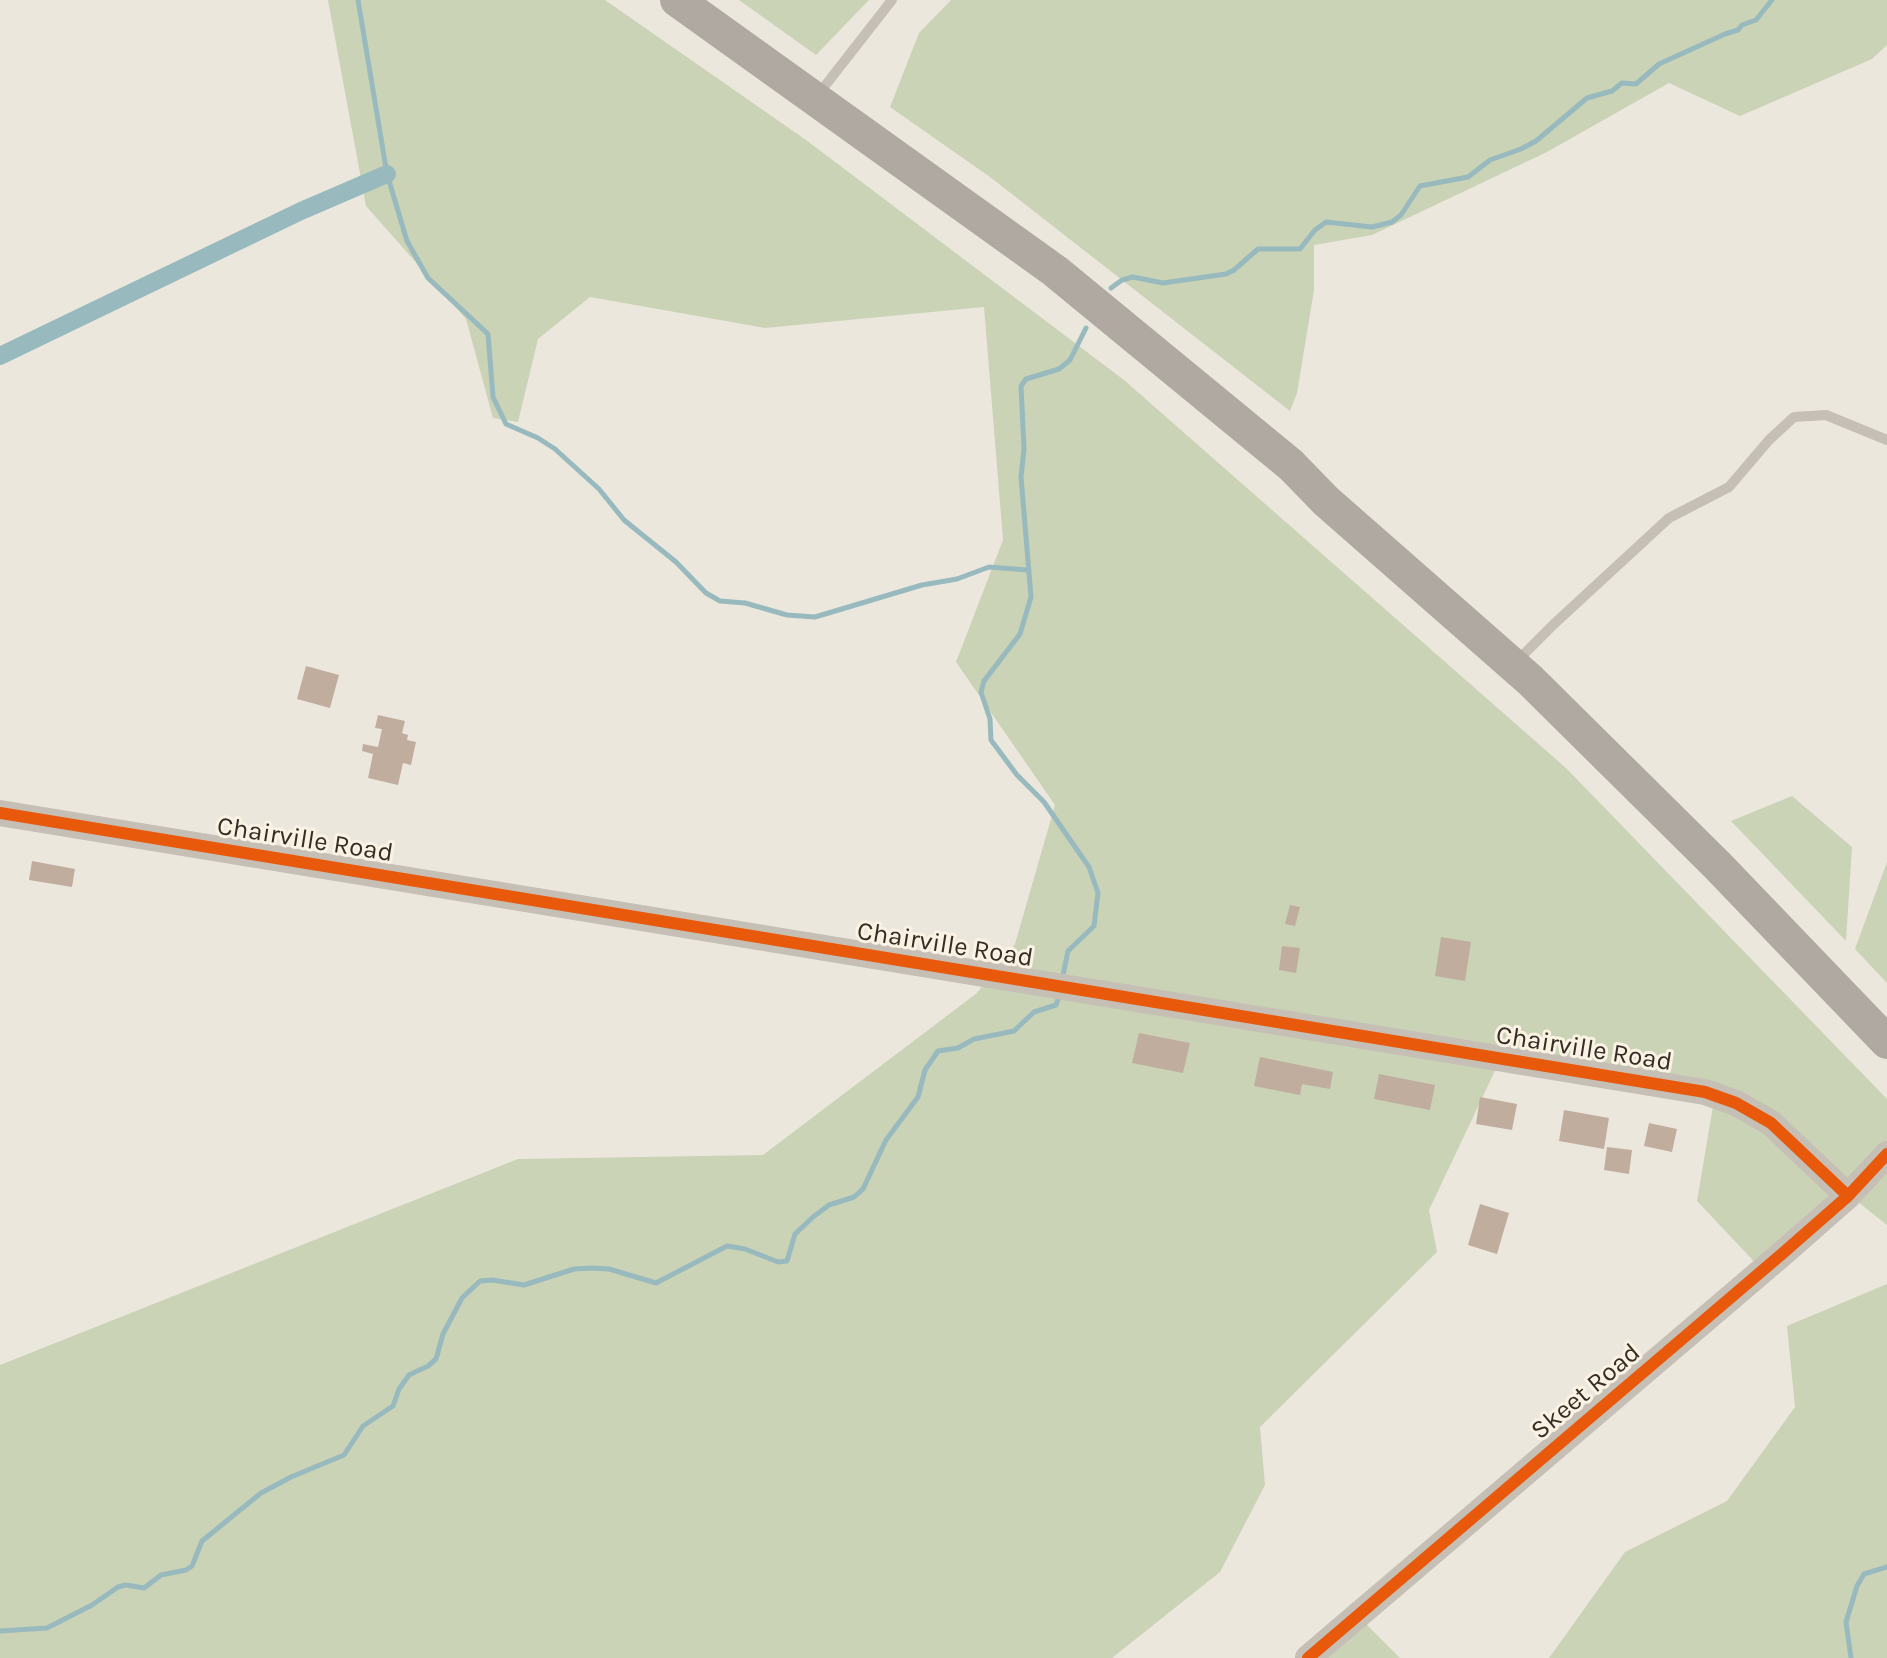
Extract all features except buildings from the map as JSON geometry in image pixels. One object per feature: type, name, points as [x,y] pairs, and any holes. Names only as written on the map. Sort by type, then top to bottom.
[{"type":"highway","points":[[677,0],[1055,271],[1291,465],[1326,501],[1513,666],[1717,865],[1887,1042]]},
{"type":"street","name":"Chairville Road","points":[[0,813],[1705,1092],[1736,1103],[1771,1123],[1848,1196]]},
{"type":"street","name":"Skeet Road","points":[[1308,1658],[1848,1196],[1887,1154]]},
{"type":"lane","points":[[816,98],[892,0]]},
{"type":"lane","points":[[1513,666],[1669,518],[1729,487],[1769,440],[1794,417],[1826,415],[1887,440]]},
{"type":"green space","points":[[328,0],[605,0],[806,140],[1124,380],[1566,768],[1887,1099],[1887,1225],[1848,1194],[1764,1272],[1697,1201],[1714,1100],[1501,1058],[1429,1210],[1437,1252],[1260,1427],[1265,1485],[1220,1572],[1112,1658],[0,1658],[0,1365],[518,1159],[763,1155],[977,993],[1015,944],[1055,805],[956,662],[1003,540],[984,307],[765,328],[590,297],[538,339],[518,422],[493,418],[466,319],[366,206]]},
{"type":"green space","points":[[739,0],[869,0],[816,55]]},
{"type":"green space","points":[[951,0],[1887,0],[1887,45],[1872,59],[1740,116],[1669,83],[1547,152],[1372,235],[1314,245],[1314,290],[1297,393],[1290,411],[990,177],[890,107],[919,33]]},
{"type":"green space","points":[[1792,796],[1852,847],[1846,941],[1731,821]]},
{"type":"green space","points":[[1887,862],[1887,983],[1855,949]]},
{"type":"green space","points":[[1887,1284],[1887,1658],[1549,1658],[1625,1552],[1727,1501],[1795,1407],[1787,1326]]},
{"type":"green space","points":[[1357,1615],[1400,1658],[1304,1658]]},
{"type":"waterway","points":[[358,0],[387,174],[407,241],[428,278],[488,334],[493,397],[506,424],[555,449],[599,489],[624,520],[676,562],[706,593],[720,601],[745,603],[787,615],[815,617],[922,585],[957,579],[989,567],[1027,570]]},
{"type":"waterway","points":[[1111,288],[1133,277],[1163,283],[1226,274],[1258,249],[1300,249],[1326,222],[1372,227],[1392,222],[1401,215],[1420,186],[1468,177],[1490,160],[1521,149],[1536,141],[1587,98],[1612,91],[1622,83],[1636,84],[1659,64],[1738,30],[1742,25],[1756,20],[1772,0]]},
{"type":"waterway","points":[[0,356],[301,211],[387,174]]},
{"type":"waterway","points":[[1062,980],[1068,951],[1094,926],[1098,893],[1089,867],[1044,802],[1017,775],[991,740],[990,719],[981,692],[984,681],[1020,634],[1031,597],[1021,477],[1024,449],[1021,386],[1026,379],[1059,369],[1070,360],[1086,328]]},
{"type":"waterway","points":[[0,1631],[47,1628],[92,1605],[118,1587],[144,1588],[161,1575],[192,1566],[202,1541],[261,1493],[344,1455],[363,1426],[393,1406],[399,1389],[409,1375],[436,1359],[443,1334],[462,1298],[480,1281],[524,1285],[574,1269],[592,1268],[609,1269],[656,1283],[727,1246],[745,1249],[778,1262],[787,1261],[795,1234],[829,1205],[854,1197],[863,1189],[886,1140],[918,1097],[925,1070],[938,1051],[958,1048],[974,1039],[1014,1031],[1034,1012],[1056,1005],[1060,994]]},
{"type":"waterway","points":[[1851,1658],[1846,1622],[1857,1586],[1864,1574],[1887,1567]]},
{"type":"cycle path","points":[[0,813],[1705,1092],[1736,1103],[1771,1123],[1848,1196]]},
{"type":"cycle path","points":[[1308,1658],[1783,1253],[1848,1196],[1887,1154]]}]
